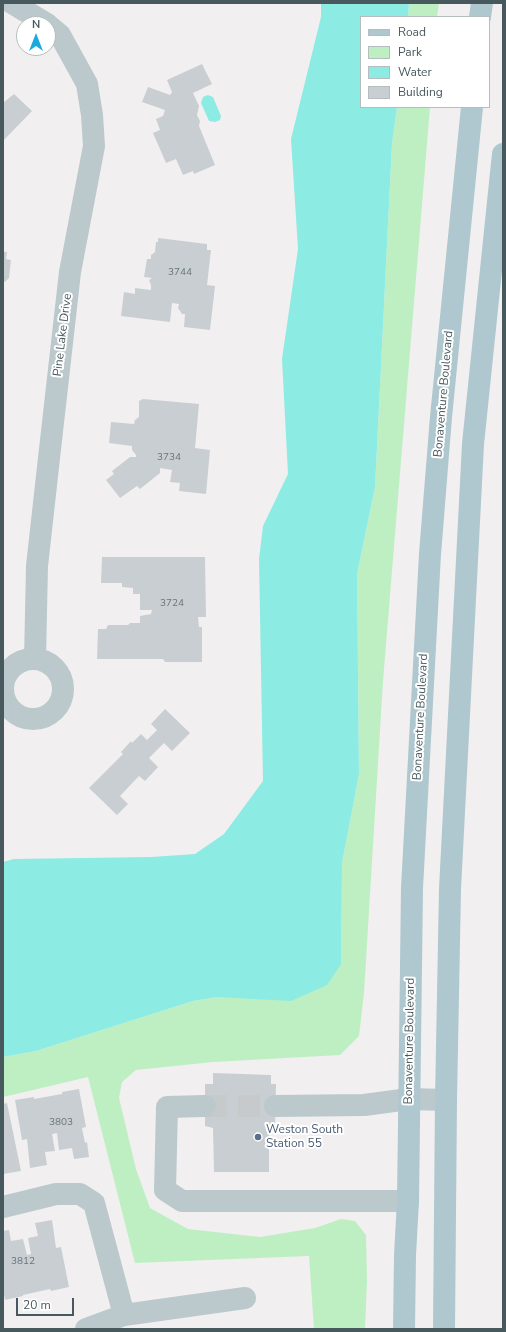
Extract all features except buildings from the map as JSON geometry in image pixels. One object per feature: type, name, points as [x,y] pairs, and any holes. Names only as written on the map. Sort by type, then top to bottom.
[{"type":"main road","points":[[480,16],[482,3]]},
{"type":"main road","name":"Bonaventure Boulevard","points":[[404,1329],[405,1255],[408,1202],[412,888],[430,554],[441,417],[472,108]]},
{"type":"main road","points":[[444,1329],[450,889],[473,444],[503,154]]},
{"type":"street","name":"Pine Lake Drive","points":[[12,3],[34,16]]},
{"type":"street","name":"Pine Lake Drive","points":[[35,659],[36,566],[70,272],[94,146],[92,115],[87,84],[60,35],[56,31]]},
{"type":"street","points":[[275,1106],[364,1105],[409,1099],[446,1100]]},
{"type":"street","points":[[205,1106],[167,1107],[165,1190],[182,1202],[408,1202]]},
{"type":"street","points":[[3,1207],[56,1194],[80,1194],[94,1203],[124,1315]]},
{"type":"street","points":[[86,1329],[124,1315],[244,1298]]},
{"type":"green space","points":[[409,3],[439,3],[437,16],[408,16]]},
{"type":"green space","points":[[397,108],[430,108],[383,681],[364,993],[359,1036],[340,1055],[213,1062],[136,1070],[122,1082],[119,1098],[136,1169],[150,1208],[188,1229],[260,1237],[315,1228],[341,1219],[355,1221],[366,1235],[367,1281],[365,1329],[314,1329],[309,1256],[135,1263],[88,1077],[3,1097],[3,1057],[36,1051],[193,1001],[217,997],[341,964],[342,863],[359,774],[357,574],[375,487],[392,143]]},
{"type":"water","points":[[321,3],[409,3],[408,16],[360,16],[360,108],[397,108],[392,143],[375,487],[357,574],[359,774],[342,863],[341,964],[327,985],[291,1001],[217,997],[193,1001],[36,1051],[3,1057],[3,862],[14,859],[151,857],[195,854],[224,834],[263,781],[259,559],[263,526],[288,474],[282,359],[298,249],[291,139],[321,17]]},
{"type":"water","points":[[208,95],[213,97],[221,116],[220,120],[215,122],[209,121],[201,103],[203,97]]},
{"type":"tunnel","points":[[205,1106],[275,1106]]},
{"type":"place","name":"Weston South Station 55","points":[[258,1137]]}]
